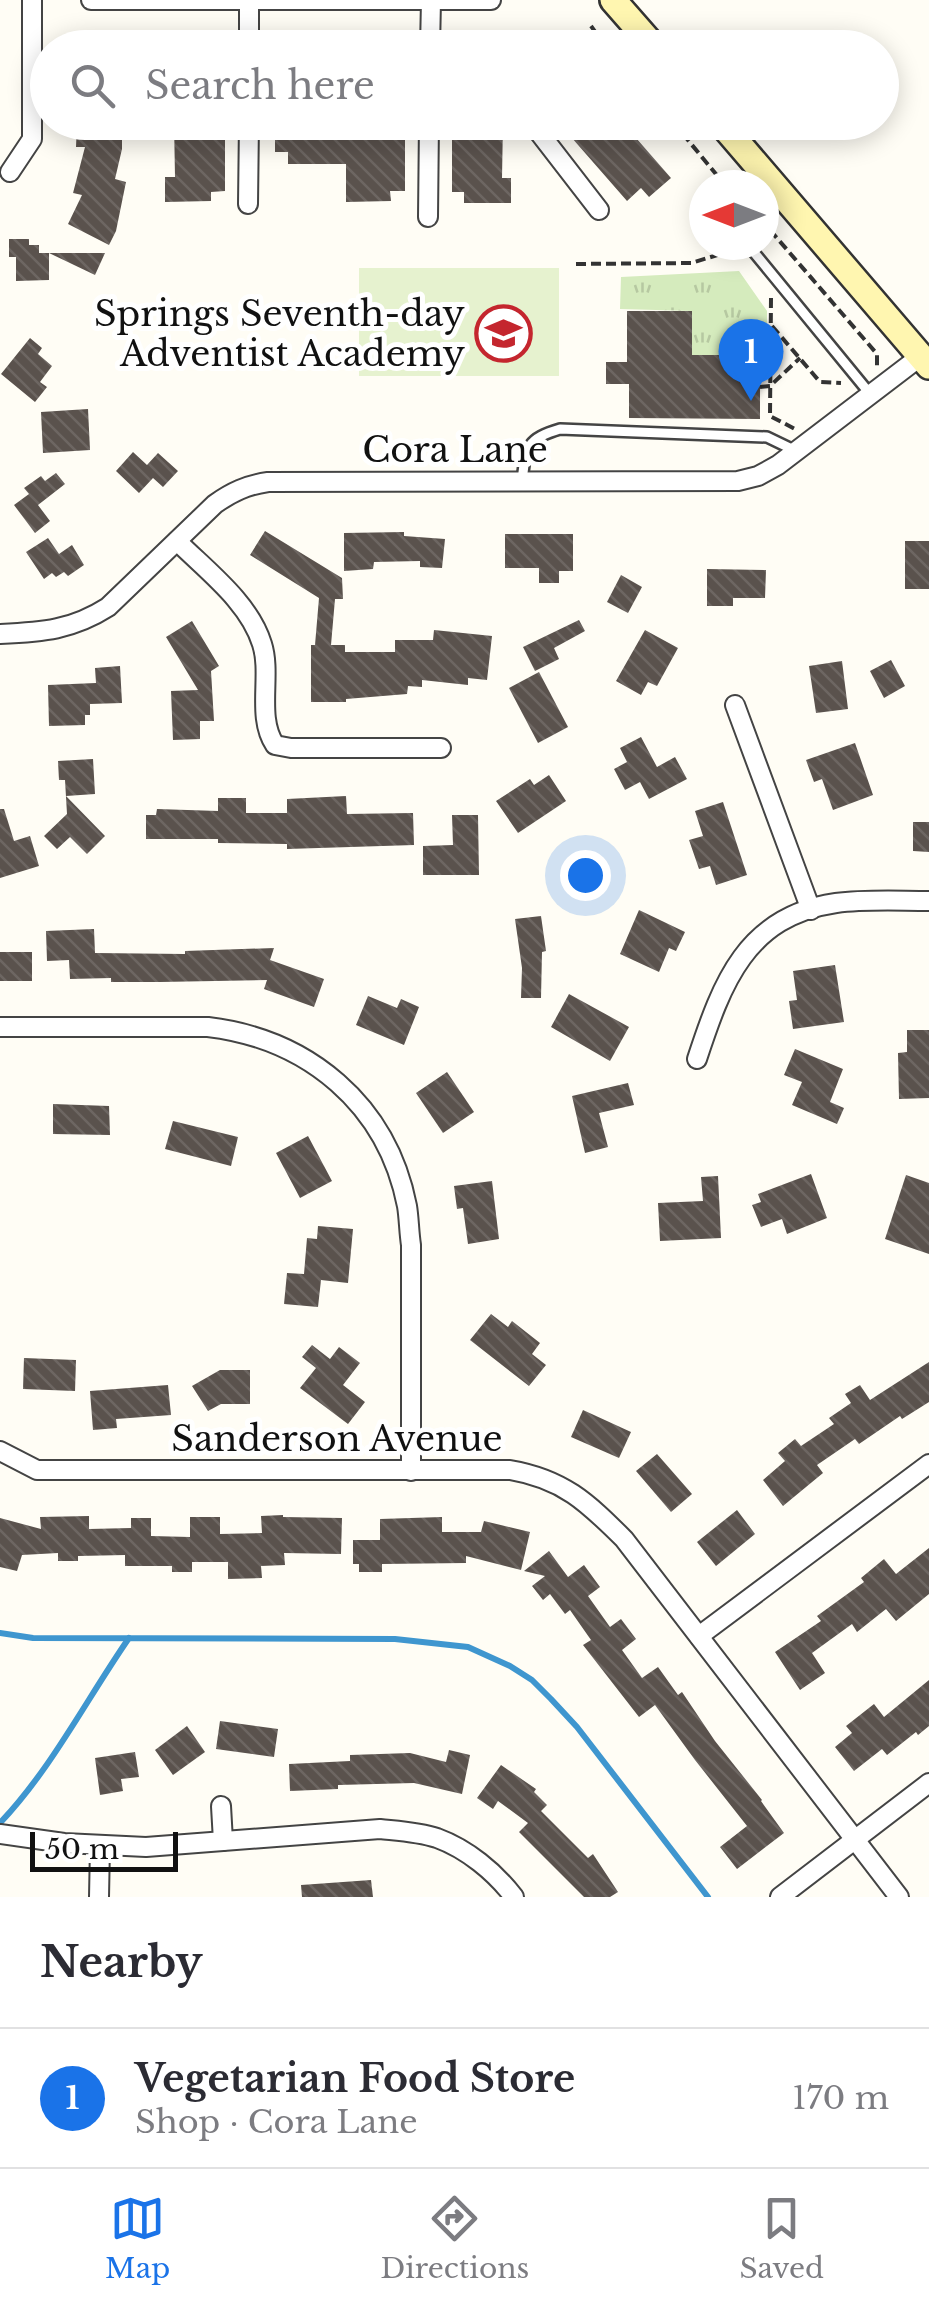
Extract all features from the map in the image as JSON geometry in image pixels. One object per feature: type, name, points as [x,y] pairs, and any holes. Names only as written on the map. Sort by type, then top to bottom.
[{"type":"main road","points":[[613,0],[639,30]]},
{"type":"main road","points":[[736,140],[925,361]]},
{"type":"street","points":[[32,0],[32,30]]},
{"type":"street","points":[[91,0],[491,0]]},
{"type":"street","points":[[430,30],[431,0]]},
{"type":"street","points":[[249,1],[249,30]]},
{"type":"street","points":[[10,172],[31,140]]},
{"type":"street","points":[[248,140],[248,204]]},
{"type":"street","points":[[428,216],[429,140]]},
{"type":"street","points":[[545,140],[598,210]]},
{"type":"street","name":"Cora Lane","points":[[0,634],[43,632],[89,619],[108,607],[230,493],[248,485],[738,481],[778,465],[788,448],[865,388],[925,361]]},
{"type":"street","points":[[176,541],[253,622],[263,645],[267,722],[269,736],[276,744],[291,748],[442,748]]},
{"type":"street","points":[[735,705],[811,910]]},
{"type":"street","points":[[697,1059],[716,1001],[750,946],[770,928],[831,904],[929,901]]},
{"type":"street","points":[[0,1027],[208,1027],[238,1031],[296,1053],[345,1088],[383,1140],[407,1208],[412,1471]]},
{"type":"street","name":"Sanderson Avenue","points":[[0,1451],[36,1470],[510,1470],[550,1480],[597,1512],[624,1539],[899,1897]]},
{"type":"street","points":[[699,1636],[929,1464]]},
{"type":"street","points":[[780,1897],[929,1783]]},
{"type":"street","points":[[222,1806],[223,1841]]},
{"type":"street","points":[[0,1834],[64,1843],[146,1847],[380,1828],[437,1838],[482,1864],[514,1897]]},
{"type":"street","points":[[99,1897],[100,1846]]},
{"type":"lane","points":[[758,260],[865,388]]},
{"type":"lane","points":[[522,481],[526,450],[532,440],[560,429],[767,437],[788,448]]},
{"type":"path","points":[[591,26],[594,30]]},
{"type":"path","points":[[688,140],[713,170]]},
{"type":"path","points":[[770,325],[820,382],[842,384],[846,392],[865,388],[877,367],[877,354],[779,238]]},
{"type":"path","points":[[576,264],[691,264],[704,260]]},
{"type":"path","points":[[771,298],[770,416],[797,430],[788,448]]},
{"type":"path","points":[[760,387],[770,386],[800,358]]},
{"type":"green space","points":[[359,268],[559,268],[559,376],[359,376]]},
{"type":"green space","points":[[739,271],[767,311],[767,355],[692,355],[692,311],[620,309],[621,277]]},
{"type":"building","points":[[76,140],[122,140],[115,179],[126,182],[116,231],[109,245],[68,224],[82,195],[73,193],[85,147],[76,147]]},
{"type":"building","points":[[174,140],[225,140],[225,191],[211,192],[211,201],[165,202],[165,177],[175,177]]},
{"type":"building","points":[[275,140],[405,140],[405,191],[390,191],[391,201],[346,202],[346,164],[288,164],[288,152],[275,152]]},
{"type":"building","points":[[452,140],[503,140],[502,178],[511,178],[511,203],[464,203],[464,192],[452,192]]},
{"type":"building","points":[[574,140],[638,140],[671,178],[649,197],[641,188],[627,201]]},
{"type":"building","points":[[9,239],[29,239],[29,245],[39,245],[39,253],[49,253],[49,280],[16,281],[16,257],[9,257]]},
{"type":"building","points":[[49,253],[105,253],[95,275]]},
{"type":"building","points":[[627,311],[692,311],[692,355],[760,355],[760,419],[629,418],[629,384],[606,384],[606,362],[627,362]]},
{"type":"building","points":[[30,338],[42,348],[38,354],[52,366],[40,382],[47,387],[35,402],[1,374]]},
{"type":"building","points":[[88,409],[90,450],[43,453],[41,412]]},
{"type":"building","points":[[133,452],[147,465],[158,453],[178,471],[163,487],[153,478],[139,493],[116,471]]},
{"type":"building","points":[[56,473],[65,484],[38,505],[50,521],[35,533],[14,505],[29,494],[24,488],[41,476],[45,481]]},
{"type":"building","points":[[265,531],[342,578],[343,599],[335,599],[331,645],[345,645],[345,652],[395,652],[395,640],[433,640],[434,630],[492,636],[487,680],[468,678],[468,685],[422,680],[422,687],[408,686],[407,694],[311,702],[311,645],[315,645],[319,598],[250,555]]},
{"type":"building","points":[[404,532],[404,536],[445,539],[442,568],[420,567],[420,561],[374,562],[373,569],[344,571],[344,533]]},
{"type":"building","points":[[505,534],[573,534],[573,571],[559,571],[559,583],[539,583],[539,568],[505,568]]},
{"type":"building","points":[[48,538],[59,554],[72,545],[84,565],[68,576],[64,572],[56,577],[52,573],[44,579],[26,552]]},
{"type":"building","points":[[905,541],[929,541],[929,589],[905,589]]},
{"type":"building","points":[[707,569],[766,570],[765,598],[733,598],[733,606],[707,606]]},
{"type":"building","points":[[621,575],[642,587],[628,613],[607,602]]},
{"type":"building","points":[[579,620],[585,631],[554,648],[559,659],[535,671],[523,647]]},
{"type":"building","points":[[192,621],[219,666],[211,671],[214,721],[200,721],[200,739],[173,740],[171,691],[198,690],[166,637]]},
{"type":"building","points":[[645,630],[678,648],[657,686],[648,682],[641,695],[616,681]]},
{"type":"building","points":[[891,660],[905,686],[884,698],[870,671]]},
{"type":"building","points":[[842,661],[848,709],[816,713],[809,666]]},
{"type":"building","points":[[120,666],[122,703],[90,704],[85,725],[49,726],[48,685],[96,683],[95,668]]},
{"type":"building","points":[[539,672],[568,727],[538,743],[509,688]]},
{"type":"building","points":[[641,737],[657,767],[675,757],[687,779],[649,799],[640,782],[625,790],[614,769],[627,762],[620,748]]},
{"type":"building","points":[[855,743],[873,795],[833,810],[822,779],[814,782],[806,760]]},
{"type":"building","points":[[93,759],[95,794],[66,796],[105,836],[87,854],[70,837],[57,849],[44,836],[67,814],[65,780],[59,780],[58,761]]},
{"type":"building","points":[[549,775],[566,801],[518,833],[496,801],[530,779],[534,785]]},
{"type":"building","points":[[346,796],[347,814],[413,813],[414,845],[287,849],[287,844],[218,843],[218,839],[146,839],[146,815],[156,815],[157,809],[218,811],[218,798],[246,798],[246,813],[287,813],[287,799]]},
{"type":"building","points":[[723,802],[747,875],[716,885],[710,866],[699,869],[689,840],[703,836],[695,811]]},
{"type":"building","points":[[0,809],[4,809],[14,841],[30,836],[39,866],[0,878]]},
{"type":"building","points":[[452,815],[478,815],[479,875],[423,875],[423,846],[453,845]]},
{"type":"building","points":[[913,822],[929,822],[929,852],[913,851]]},
{"type":"building","points":[[639,910],[685,932],[676,951],[669,948],[659,972],[620,954]]},
{"type":"building","points":[[541,916],[546,951],[542,952],[541,998],[521,998],[522,968],[515,919]]},
{"type":"building","points":[[94,929],[95,953],[185,954],[274,948],[270,960],[324,979],[314,1007],[264,989],[267,980],[70,979],[69,960],[47,961],[46,931]]},
{"type":"building","points":[[0,952],[32,952],[32,981],[0,981]]},
{"type":"building","points":[[835,965],[844,1022],[793,1029],[789,1001],[797,1000],[793,971]]},
{"type":"building","points":[[569,994],[629,1027],[610,1061],[551,1027]]},
{"type":"building","points":[[368,996],[397,1008],[401,999],[419,1007],[404,1045],[356,1025]]},
{"type":"building","points":[[907,1030],[929,1030],[929,1098],[899,1099],[898,1053],[907,1052]]},
{"type":"building","points":[[795,1049],[843,1069],[830,1102],[844,1108],[837,1124],[792,1105],[802,1082],[784,1075]]},
{"type":"building","points":[[447,1072],[474,1112],[443,1133],[416,1093]]},
{"type":"building","points":[[628,1083],[634,1105],[599,1113],[608,1147],[585,1153],[572,1096]]},
{"type":"building","points":[[53,1104],[109,1106],[110,1135],[53,1134]]},
{"type":"building","points":[[173,1121],[238,1137],[231,1166],[165,1149]]},
{"type":"building","points":[[308,1136],[332,1181],[300,1198],[276,1153]]},
{"type":"building","points":[[811,1174],[827,1218],[787,1234],[782,1219],[761,1227],[752,1205],[761,1202],[758,1194]]},
{"type":"building","points":[[906,1175],[929,1183],[929,1254],[885,1239]]},
{"type":"building","points":[[718,1176],[721,1238],[660,1241],[658,1203],[703,1201],[701,1177]]},
{"type":"building","points":[[492,1181],[499,1239],[468,1244],[463,1208],[457,1209],[454,1186]]},
{"type":"building","points":[[318,1226],[353,1229],[348,1283],[321,1280],[318,1307],[284,1304],[287,1273],[304,1274],[307,1238],[317,1239]]},
{"type":"building","points":[[491,1314],[508,1327],[512,1321],[540,1343],[532,1354],[546,1365],[529,1386],[470,1340]]},
{"type":"building","points":[[312,1345],[330,1359],[339,1347],[360,1363],[343,1385],[365,1402],[348,1424],[300,1388],[316,1368],[302,1357]]},
{"type":"building","points":[[24,1358],[76,1360],[75,1391],[23,1389]]},
{"type":"building","points":[[929,1362],[929,1402],[859,1444],[855,1439],[817,1465],[823,1473],[783,1506],[763,1480],[785,1461],[778,1453],[795,1439],[801,1446],[834,1424],[829,1418],[851,1403],[845,1394],[860,1385],[870,1400]]},
{"type":"building","points":[[220,1370],[250,1370],[250,1404],[221,1404],[208,1411],[192,1386]]},
{"type":"building","points":[[168,1385],[171,1415],[116,1419],[117,1428],[93,1430],[90,1391]]},
{"type":"building","points":[[583,1410],[631,1432],[619,1458],[571,1437]]},
{"type":"building","points":[[657,1454],[692,1494],[671,1512],[636,1471]]},
{"type":"building","points":[[737,1510],[755,1534],[716,1566],[697,1542]]},
{"type":"building","points":[[89,1516],[89,1529],[131,1528],[131,1518],[151,1518],[151,1536],[190,1537],[190,1517],[220,1517],[220,1534],[262,1533],[261,1516],[342,1518],[341,1554],[284,1553],[285,1565],[261,1566],[262,1578],[228,1579],[228,1562],[192,1562],[192,1572],[172,1572],[172,1566],[125,1566],[125,1555],[78,1556],[78,1561],[58,1561],[58,1553],[22,1555],[17,1571],[0,1567],[0,1518],[41,1529],[40,1517]]},
{"type":"building","points":[[442,1517],[442,1532],[481,1532],[484,1521],[530,1532],[521,1570],[466,1556],[466,1563],[382,1564],[382,1572],[359,1572],[359,1564],[353,1564],[353,1540],[380,1540],[380,1519]]},
{"type":"building","points":[[929,1548],[929,1594],[896,1621],[886,1609],[857,1632],[852,1624],[812,1653],[825,1673],[800,1690],[775,1652],[821,1621],[817,1616],[864,1582],[861,1578],[884,1559],[896,1574]]},
{"type":"building","points":[[549,1551],[568,1577],[584,1565],[600,1587],[588,1596],[610,1627],[621,1619],[636,1639],[622,1650],[642,1678],[658,1667],[678,1695],[682,1692],[784,1833],[737,1869],[720,1847],[747,1826],[655,1705],[639,1717],[583,1645],[591,1640],[570,1610],[565,1614],[550,1594],[543,1600],[532,1586],[545,1576],[524,1571]]},
{"type":"building","points":[[929,1680],[929,1726],[887,1755],[882,1749],[854,1771],[835,1747],[852,1733],[846,1726],[874,1704],[884,1717]]},
{"type":"building","points":[[220,1721],[278,1729],[274,1757],[216,1749]]},
{"type":"building","points":[[187,1726],[205,1752],[173,1775],[155,1750]]},
{"type":"building","points":[[449,1750],[470,1755],[462,1794],[414,1783],[290,1791],[289,1764],[350,1761],[350,1755],[410,1753],[446,1762]]},
{"type":"building","points":[[135,1752],[139,1777],[121,1779],[123,1791],[100,1795],[95,1758]]},
{"type":"building","points":[[501,1765],[536,1789],[534,1792],[547,1805],[541,1811],[588,1858],[593,1854],[618,1892],[610,1897],[584,1897],[519,1832],[528,1823],[498,1801],[493,1809],[477,1798]]},
{"type":"building","points":[[371,1880],[373,1897],[302,1897],[301,1885]]},
{"type":"waterway","points":[[0,1633],[33,1638],[395,1639],[468,1647],[510,1666],[551,1699],[708,1897]]},
{"type":"waterway","points":[[0,1823],[52,1757],[129,1638]]},
{"type":"place","name":"Springs Seventh-day Adventist Academy","points":[[504,333]]},
{"type":"place","name":"Vegetarian Food Store","points":[[751,401]]}]
